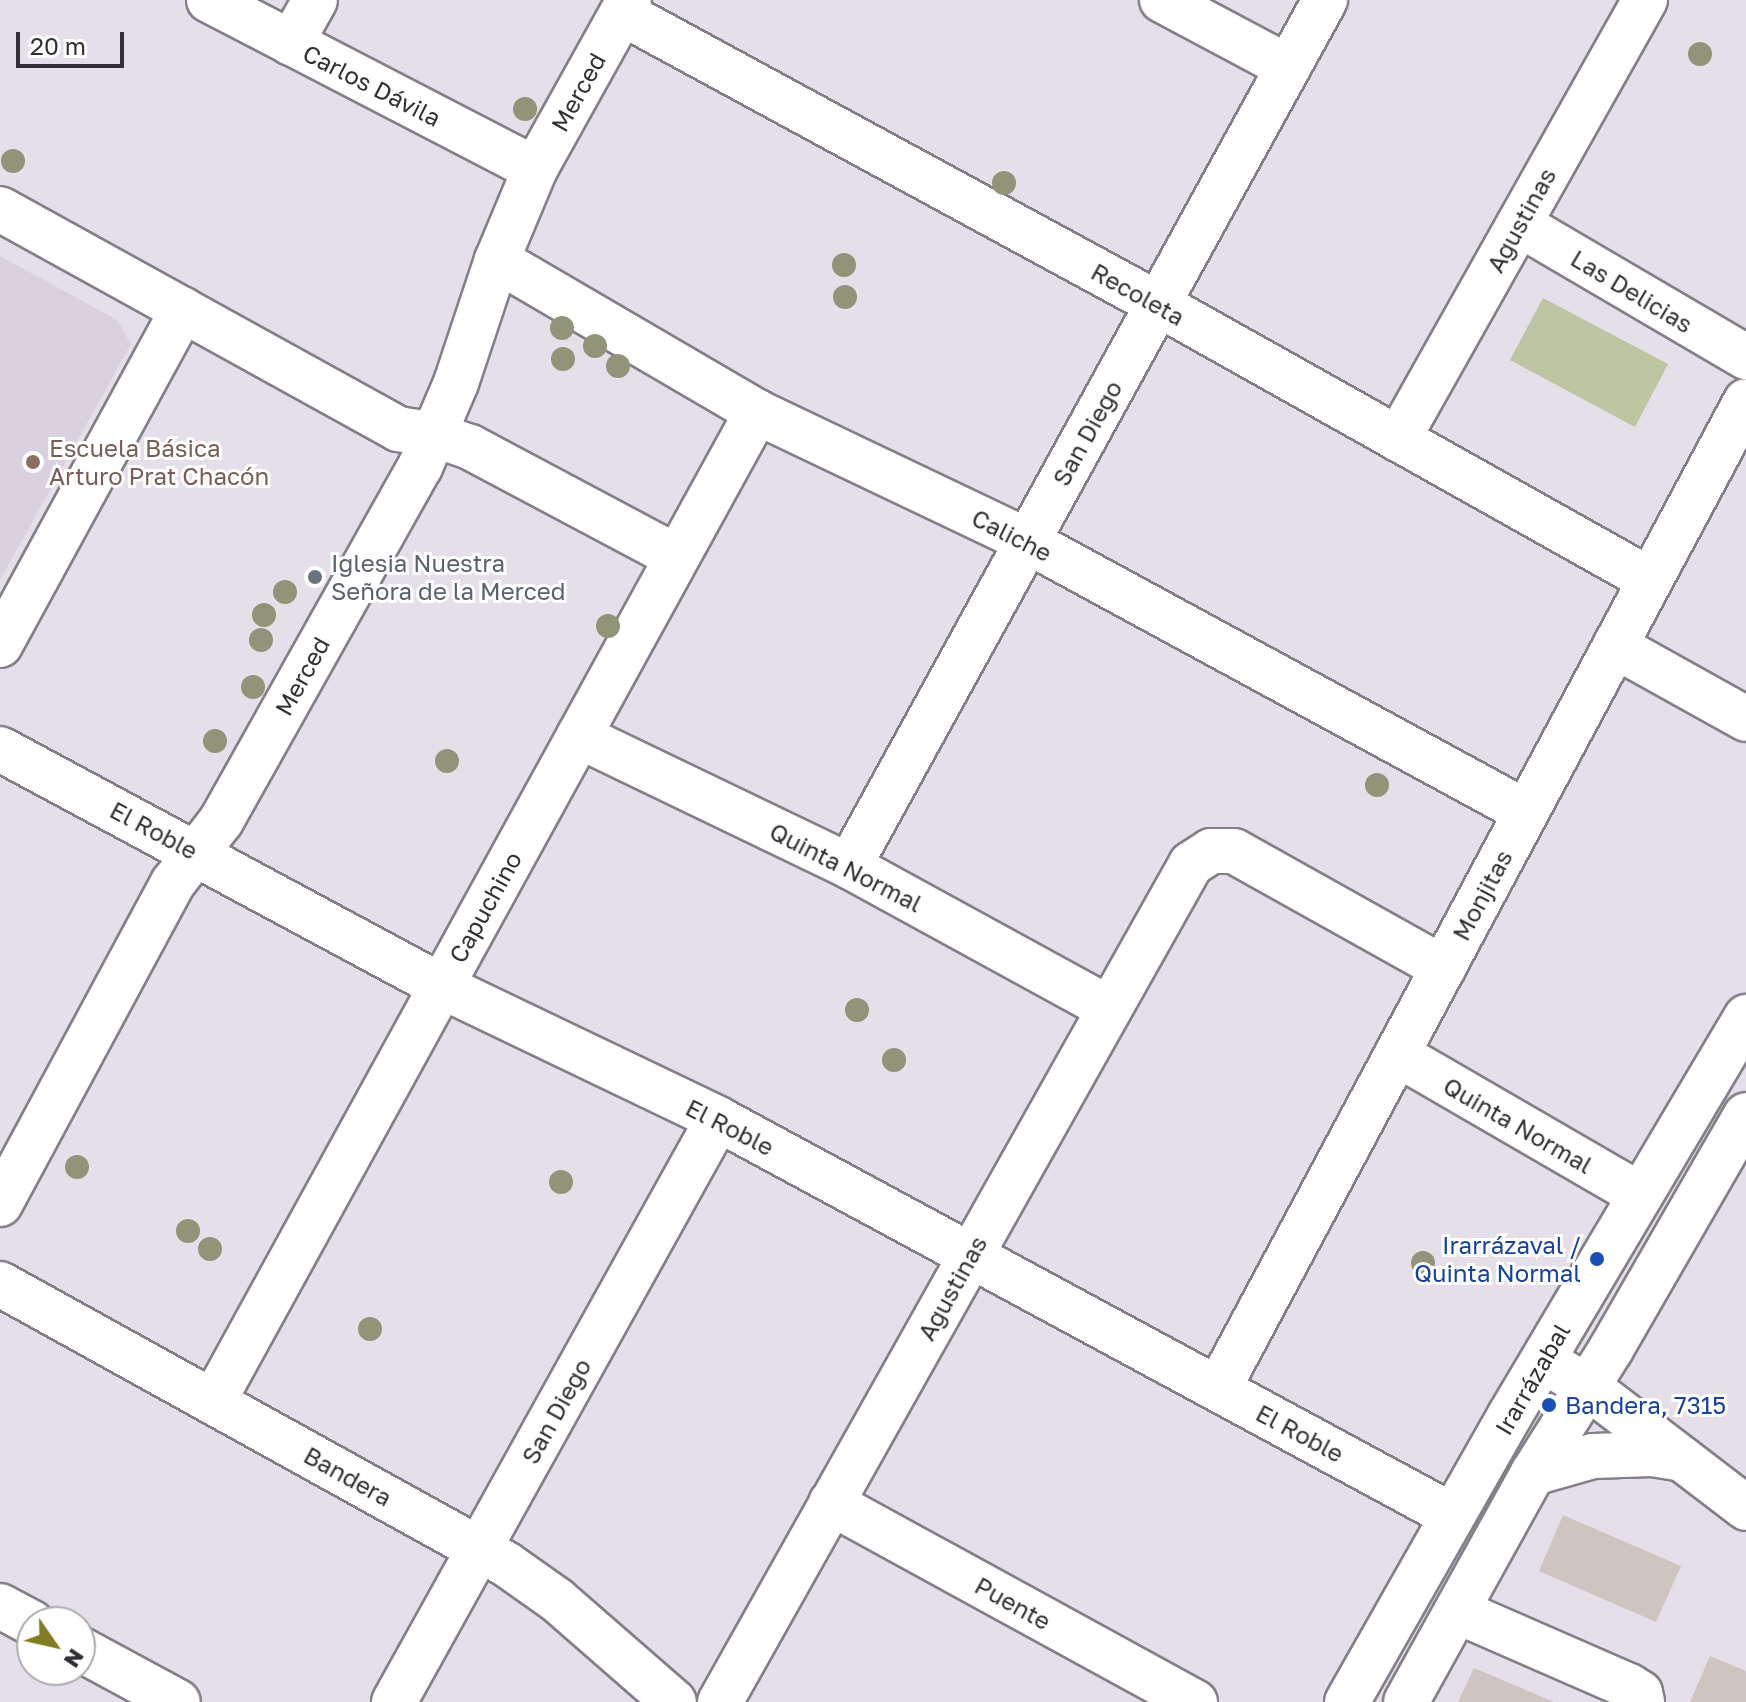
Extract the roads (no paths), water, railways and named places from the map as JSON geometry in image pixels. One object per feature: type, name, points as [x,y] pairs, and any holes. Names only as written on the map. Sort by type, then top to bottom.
[{"type":"street","name":"Carlos Dávila","points":[[209,0],[535,169]]},
{"type":"street","points":[[291,43],[315,0]]},
{"type":"street","points":[[1162,0],[1288,67]]},
{"type":"street","name":"San Diego","points":[[849,866],[1325,0]]},
{"type":"street","name":"Agustinas","points":[[1398,439],[1645,0]]},
{"type":"street","name":"Merced","points":[[0,1204],[173,883],[221,821],[435,435],[497,260],[535,169],[626,6]]},
{"type":"street","name":"Recoleta","points":[[626,6],[1650,580]]},
{"type":"street","points":[[0,209],[398,429],[435,435],[470,447],[677,557]]},
{"type":"street","name":"Las Delicias","points":[[1519,224],[1746,357]]},
{"type":"street","name":"Caliche","points":[[497,260],[757,412],[1027,541],[1526,812]]},
{"type":"street","points":[[0,645],[183,310]]},
{"type":"street","name":"Monjitas","points":[[1218,1389],[1746,401]]},
{"type":"street","name":"Capuchino","points":[[213,1402],[757,412]]},
{"type":"street","points":[[1615,646],[1746,719]]},
{"type":"street","name":"Quinta Normal","points":[[579,736],[849,866],[1108,1008]]},
{"type":"street","name":"El Roble","points":[[0,749],[195,851],[441,986],[718,1119],[1453,1516]]},
{"type":"street","name":"Agustinas","points":[[720,1702],[1184,874],[1200,856],[1211,851],[1234,851],[1443,968]]},
{"type":"street","name":"Irarrázabal","points":[[1347,1702],[1746,1017]]},
{"type":"street","name":"Quinta Normal","points":[[1397,1054],[1640,1195]]},
{"type":"street","name":"Irarrázabal","points":[[1406,1702],[1533,1473],[1588,1387],[1746,1115]]},
{"type":"street","name":"San Diego","points":[[394,1702],[718,1119]]},
{"type":"street","name":"Bandera","points":[[0,1284],[479,1548],[557,1600],[674,1702]]},
{"type":"street","points":[[1544,1361],[1588,1387],[1746,1508]]},
{"type":"street","points":[[1533,1473],[1593,1456],[1638,1454],[1682,1459]]},
{"type":"street","name":"Puente","points":[[831,1503],[1195,1702]]},
{"type":"street","points":[[1457,1611],[1629,1686],[1640,1693],[1642,1702]]},
{"type":"street","points":[[96,1658],[178,1702]]},
{"type":"place","name":"Escuela Básica Arturo Prat Chacón","points":[[33,462]]},
{"type":"place","name":"Iglesia Nuestra Señora de la Merced","points":[[315,577]]},
{"type":"place","name":"Irarrázaval / Quinta Normal","points":[[1597,1259]]},
{"type":"place","name":"Bandera, 7315","points":[[1549,1405]]}]
